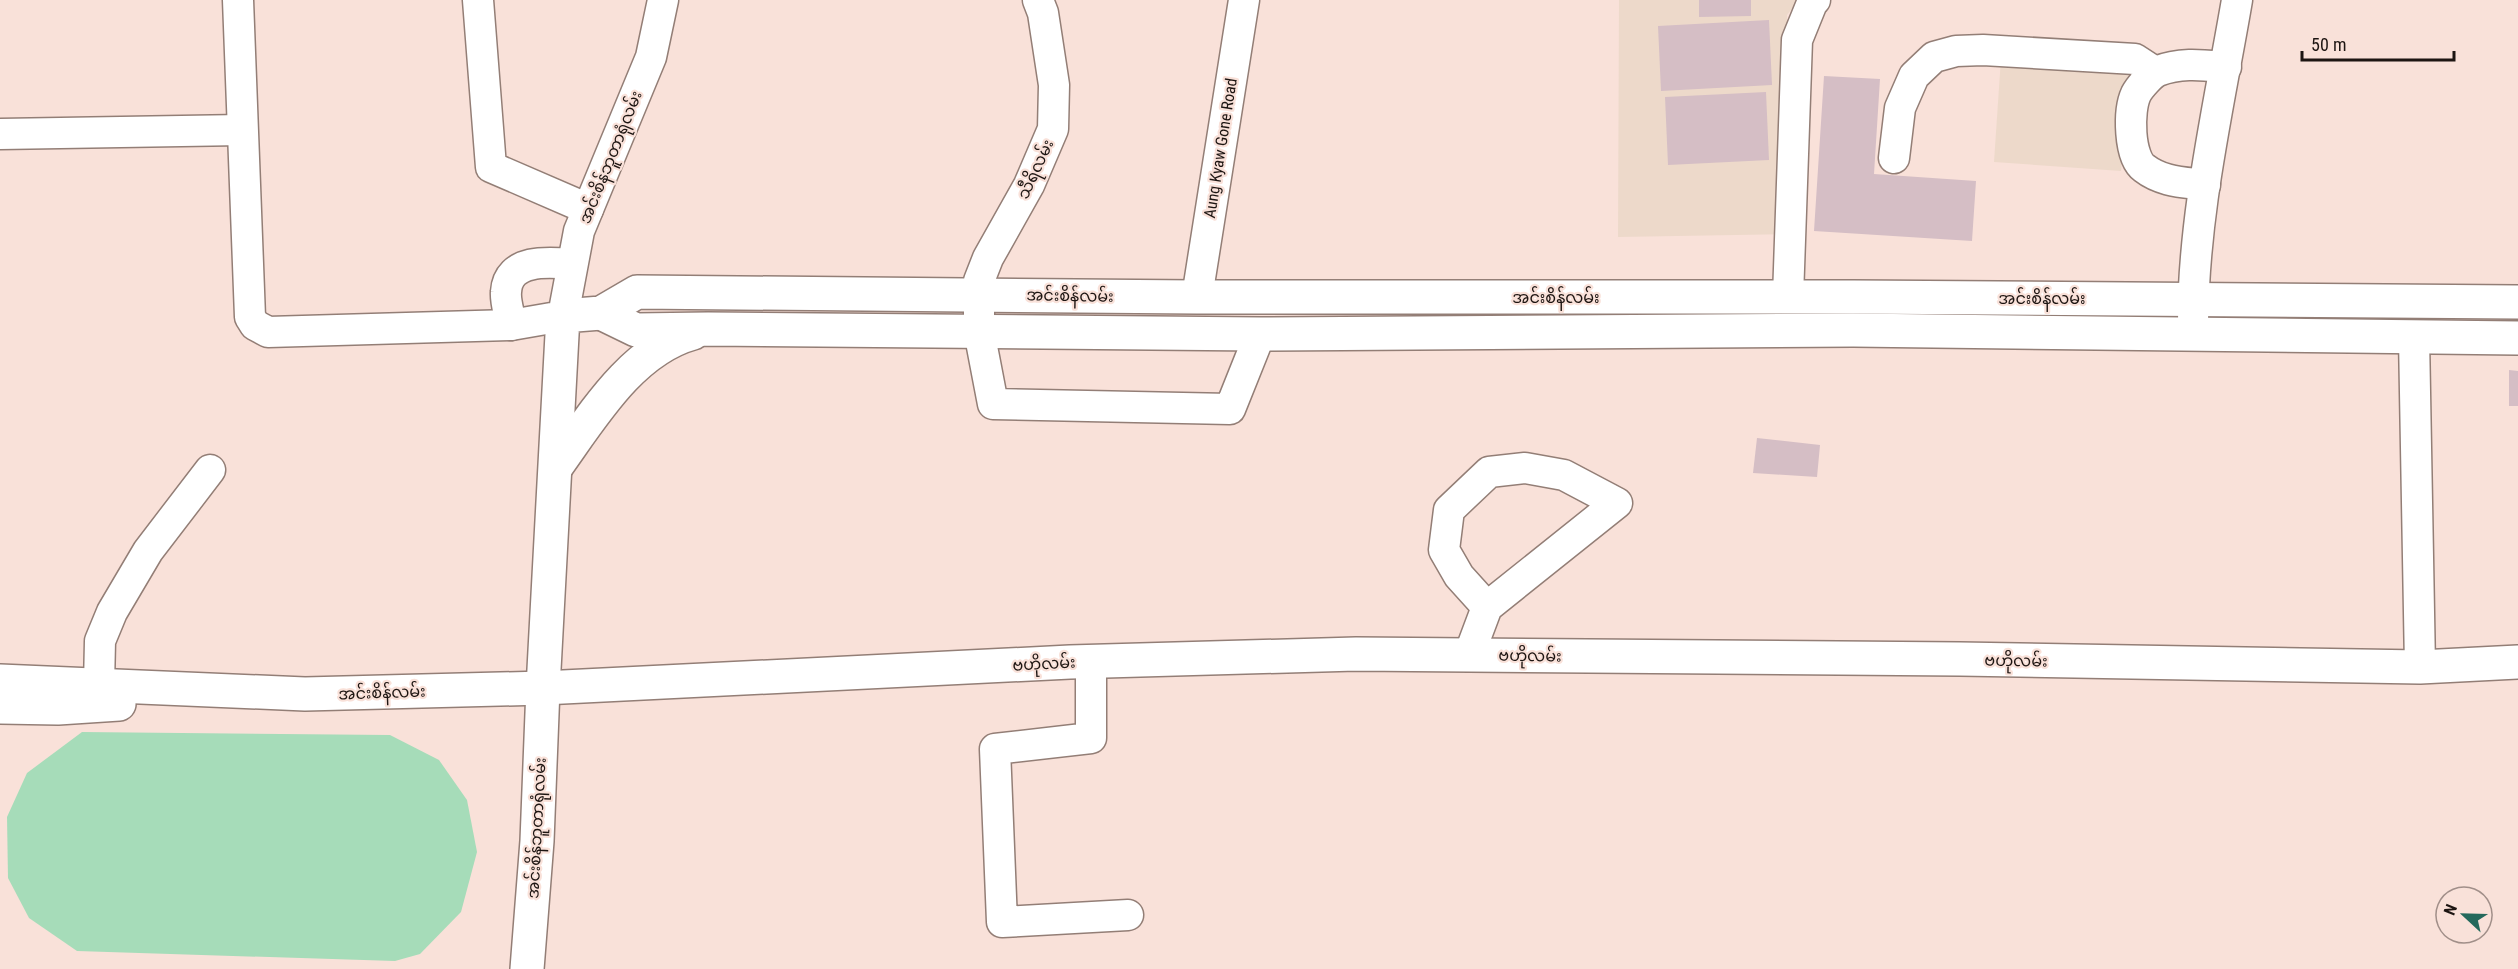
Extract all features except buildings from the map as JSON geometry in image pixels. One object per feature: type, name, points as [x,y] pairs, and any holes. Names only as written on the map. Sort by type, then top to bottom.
[{"type":"main road","name":"အင်းစိန်လမ်း","points":[[563,316],[601,313],[636,292],[1197,297],[1854,297],[2518,302]]},
{"type":"main road","points":[[1396,297],[1398,334]]},
{"type":"main road","points":[[1650,331],[1651,297]]},
{"type":"main road","points":[[1853,330],[1854,297]]},
{"type":"main road","points":[[601,313],[636,330],[708,328],[1260,334],[1853,330],[2193,336],[2518,338]]},
{"type":"main road","points":[[543,688],[563,316]]},
{"type":"main road","points":[[556,467],[600,405],[643,359],[676,338],[708,328]]},
{"type":"main road","name":"ဗဟိုလမ်း","points":[[543,688],[1092,661],[1356,654],[1960,659],[2420,667],[2518,662]]},
{"type":"main road","name":"အင်းစိန်လမ်း","points":[[3,698],[99,685],[305,694],[543,688]]},
{"type":"main road","points":[[3,698],[116,705],[156,687]]},
{"type":"main road","name":"အင်းစိန်ဘူတာရုံလမ်း","points":[[527,969],[537,841],[543,688]]},
{"type":"street","points":[[238,0],[250,317],[255,325],[268,332],[511,325],[563,316]]},
{"type":"street","points":[[478,0],[491,167],[588,209]]},
{"type":"street","name":"အင်းစိန်ဘူတာရုံလမ်း","points":[[563,316],[579,231],[651,57],[663,0]]},
{"type":"street","name":"သီရိလမ်း","points":[[1038,0],[1043,13],[1054,85],[1053,129],[1029,185],[988,258],[979,281],[979,331],[993,404],[1230,409],[1260,334]]},
{"type":"street","name":"Aung Kyaw Gone Road","points":[[1197,297],[1244,0]]},
{"type":"street","points":[[1788,297],[1797,40],[1815,0]]},
{"type":"street","points":[[2193,336],[2193,300],[2205,185],[2237,0]]},
{"type":"street","points":[[1893,158],[1900,108],[1914,76],[1934,57],[1956,51],[1983,50],[2135,59],[2155,72]]},
{"type":"street","points":[[2205,185],[2162,179],[2141,167],[2132,150],[2132,120],[2136,94],[2155,72],[2176,65],[2226,67]]},
{"type":"street","points":[[0,134],[243,130]]},
{"type":"street","points":[[511,325],[506,291],[513,274],[530,264],[548,262],[572,264]]},
{"type":"street","points":[[2414,337],[2420,667]]},
{"type":"street","points":[[1469,655],[1487,607],[1617,503],[1564,475],[1525,468],[1489,472],[1449,510],[1444,550],[1459,576],[1487,607]]},
{"type":"street","points":[[99,685],[100,641],[112,612],[148,551],[210,470]]},
{"type":"street","points":[[1092,661],[1091,738],[995,748],[1002,922],[1128,915]]},
{"type":"shaded area","points":[[1619,0],[1799,0],[1787,15],[1791,234],[1618,237]]},
{"type":"shaded area","points":[[2001,58],[2130,64],[2121,171],[1994,162]]},
{"type":"green space","points":[[82,732],[390,735],[439,760],[467,800],[477,852],[461,912],[420,954],[395,961],[77,951],[29,918],[8,878],[7,817],[27,773]]}]
